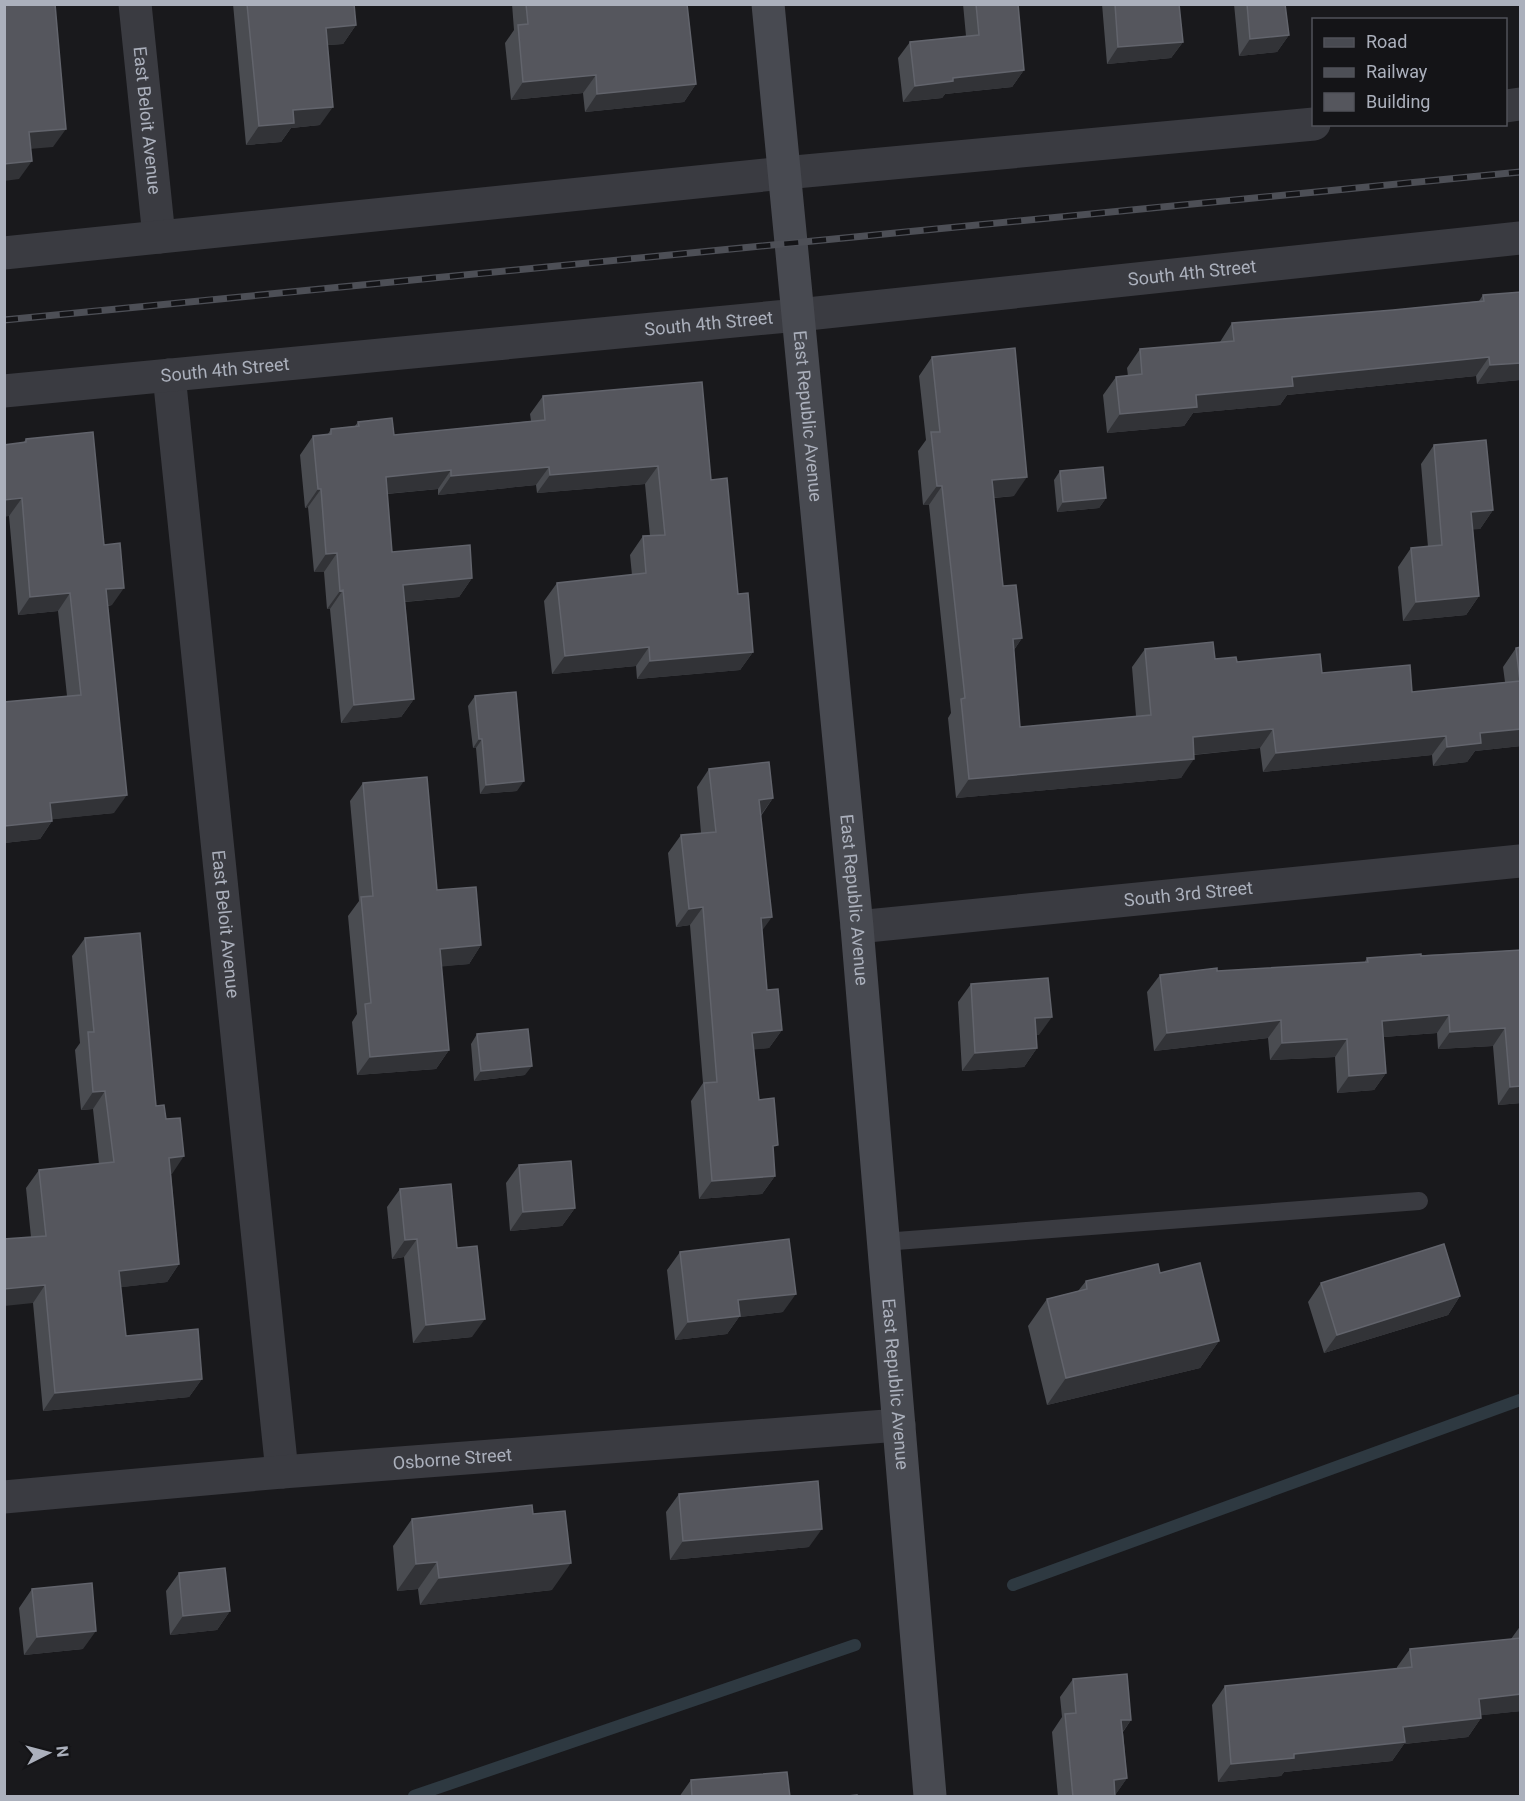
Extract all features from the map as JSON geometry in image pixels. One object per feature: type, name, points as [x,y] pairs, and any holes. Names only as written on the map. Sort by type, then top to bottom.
[{"type":"street","name":"East Beloit Avenue","points":[[135,4],[159,237]]},
{"type":"street","name":"East Republic Avenue","points":[[768,4],[857,927],[930,1797]]},
{"type":"street","points":[[4,253],[784,173],[1312,123]]},
{"type":"street","name":"South 4th Street","points":[[4,391],[798,315],[1521,238]]},
{"type":"street","name":"East Beloit Avenue","points":[[169,375],[282,1472]]},
{"type":"street","name":"South 3rd Street","points":[[857,927],[1521,861]]},
{"type":"street","name":"Osborne Street","points":[[4,1497],[282,1472],[899,1425]]},
{"type":"lane","points":[[884,1242],[1419,1201]]},
{"type":"building","points":[[4,4],[55,4],[66,129],[29,132],[32,161],[4,164]]},
{"type":"building","points":[[247,4],[354,4],[356,25],[326,28],[333,107],[293,110],[294,123],[259,126]]},
{"type":"building","points":[[526,4],[687,4],[696,84],[597,94],[596,75],[523,82],[518,25],[528,24]]},
{"type":"building","points":[[976,4],[1018,4],[1024,70],[953,78],[953,81],[915,86],[910,42],[979,35]]},
{"type":"building","points":[[1115,4],[1179,4],[1183,42],[1118,47]]},
{"type":"building","points":[[1247,4],[1285,4],[1289,35],[1250,39]]},
{"type":"building","points":[[1521,292],[1521,363],[1490,365],[1489,357],[1292,377],[1293,386],[1196,395],[1197,407],[1120,414],[1116,377],[1142,374],[1140,349],[1234,341],[1232,323],[1484,301],[1483,295]]},
{"type":"building","points":[[1015,348],[1027,477],[992,480],[1003,586],[1016,585],[1022,638],[1013,639],[1020,727],[1151,715],[1145,649],[1213,642],[1215,659],[1236,657],[1237,662],[1320,654],[1322,673],[1410,665],[1412,692],[1520,681],[1516,648],[1521,647],[1521,729],[1480,733],[1481,743],[1447,747],[1446,736],[1276,753],[1273,729],[1193,737],[1194,759],[969,779],[961,699],[965,698],[942,486],[937,486],[931,432],[940,432],[932,357]]},
{"type":"building","points":[[702,382],[711,480],[727,478],[738,594],[748,593],[753,652],[650,661],[649,647],[565,656],[557,583],[646,573],[643,536],[665,535],[658,466],[550,475],[549,467],[451,476],[451,470],[386,477],[392,552],[470,545],[472,578],[403,585],[414,699],[354,705],[343,590],[340,591],[337,553],[326,554],[321,489],[318,489],[313,436],[331,434],[331,429],[359,426],[358,422],[392,418],[394,435],[545,420],[543,396]]},
{"type":"building","points":[[93,432],[104,545],[120,543],[124,588],[106,589],[127,795],[50,803],[52,821],[5,826],[4,702],[81,695],[70,593],[30,597],[22,498],[4,500],[4,445],[26,442],[26,439]]},
{"type":"building","points":[[1486,440],[1493,510],[1471,512],[1479,596],[1416,602],[1411,548],[1442,545],[1434,445]]},
{"type":"building","points":[[1103,467],[1106,498],[1063,502],[1060,471]]},
{"type":"building","points":[[516,692],[524,781],[486,785],[475,696]]},
{"type":"building","points":[[769,762],[773,798],[759,800],[772,917],[761,918],[767,990],[778,989],[782,1030],[752,1033],[759,1100],[774,1098],[778,1145],[773,1146],[775,1176],[712,1181],[704,1083],[717,1082],[703,907],[689,909],[681,835],[716,832],[709,769]]},
{"type":"building","points":[[427,777],[437,890],[476,887],[481,945],[440,949],[449,1050],[370,1057],[365,1004],[371,1003],[361,897],[373,896],[363,783]]},
{"type":"building","points":[[140,933],[156,1106],[164,1105],[166,1119],[180,1118],[184,1156],[169,1158],[179,1264],[119,1271],[126,1336],[198,1329],[202,1379],[55,1393],[45,1285],[4,1289],[4,1239],[46,1236],[39,1170],[114,1162],[105,1091],[93,1092],[88,1032],[94,1032],[85,938]]},
{"type":"building","points":[[1521,950],[1521,1086],[1510,1087],[1505,1028],[1450,1032],[1449,1015],[1382,1021],[1386,1073],[1349,1076],[1347,1039],[1282,1043],[1281,1020],[1167,1033],[1160,975],[1217,968],[1217,971],[1368,962],[1367,958],[1421,954],[1421,956]]},
{"type":"building","points":[[1048,978],[1052,1017],[1035,1018],[1037,1048],[975,1053],[971,984]]},
{"type":"building","points":[[528,1029],[532,1066],[481,1071],[477,1034]]},
{"type":"building","points":[[571,1161],[575,1208],[523,1212],[519,1165]]},
{"type":"building","points":[[451,1184],[457,1248],[477,1246],[485,1319],[426,1325],[417,1239],[405,1240],[400,1189]]},
{"type":"building","points":[[789,1239],[796,1294],[738,1300],[740,1316],[688,1322],[680,1252]]},
{"type":"building","points":[[1444,1244],[1460,1296],[1337,1335],[1321,1283]]},
{"type":"building","points":[[1200,1263],[1219,1341],[1066,1378],[1047,1299],[1087,1289],[1086,1281],[1158,1264],[1160,1273]]},
{"type":"building","points":[[818,1481],[822,1529],[683,1541],[679,1494]]},
{"type":"building","points":[[532,1505],[533,1514],[565,1511],[571,1563],[439,1578],[437,1562],[416,1564],[412,1519]]},
{"type":"building","points":[[225,1568],[230,1611],[183,1616],[179,1573]]},
{"type":"building","points":[[92,1583],[96,1631],[37,1637],[32,1589]]},
{"type":"building","points":[[1521,1638],[1521,1694],[1479,1699],[1481,1718],[1403,1727],[1405,1742],[1294,1754],[1294,1758],[1231,1764],[1225,1686],[1412,1667],[1410,1649]]},
{"type":"building","points":[[1127,1674],[1131,1720],[1121,1720],[1127,1778],[1114,1780],[1115,1797],[1073,1797],[1065,1714],[1076,1713],[1073,1679]]},
{"type":"building","points":[[787,1772],[790,1797],[692,1797],[691,1780]]},
{"type":"waterway","points":[[1013,1585],[1520,1400]]},
{"type":"waterway","points":[[414,1796],[855,1645]]},
{"type":"railway","points":[[4,320],[1520,172]]}]
